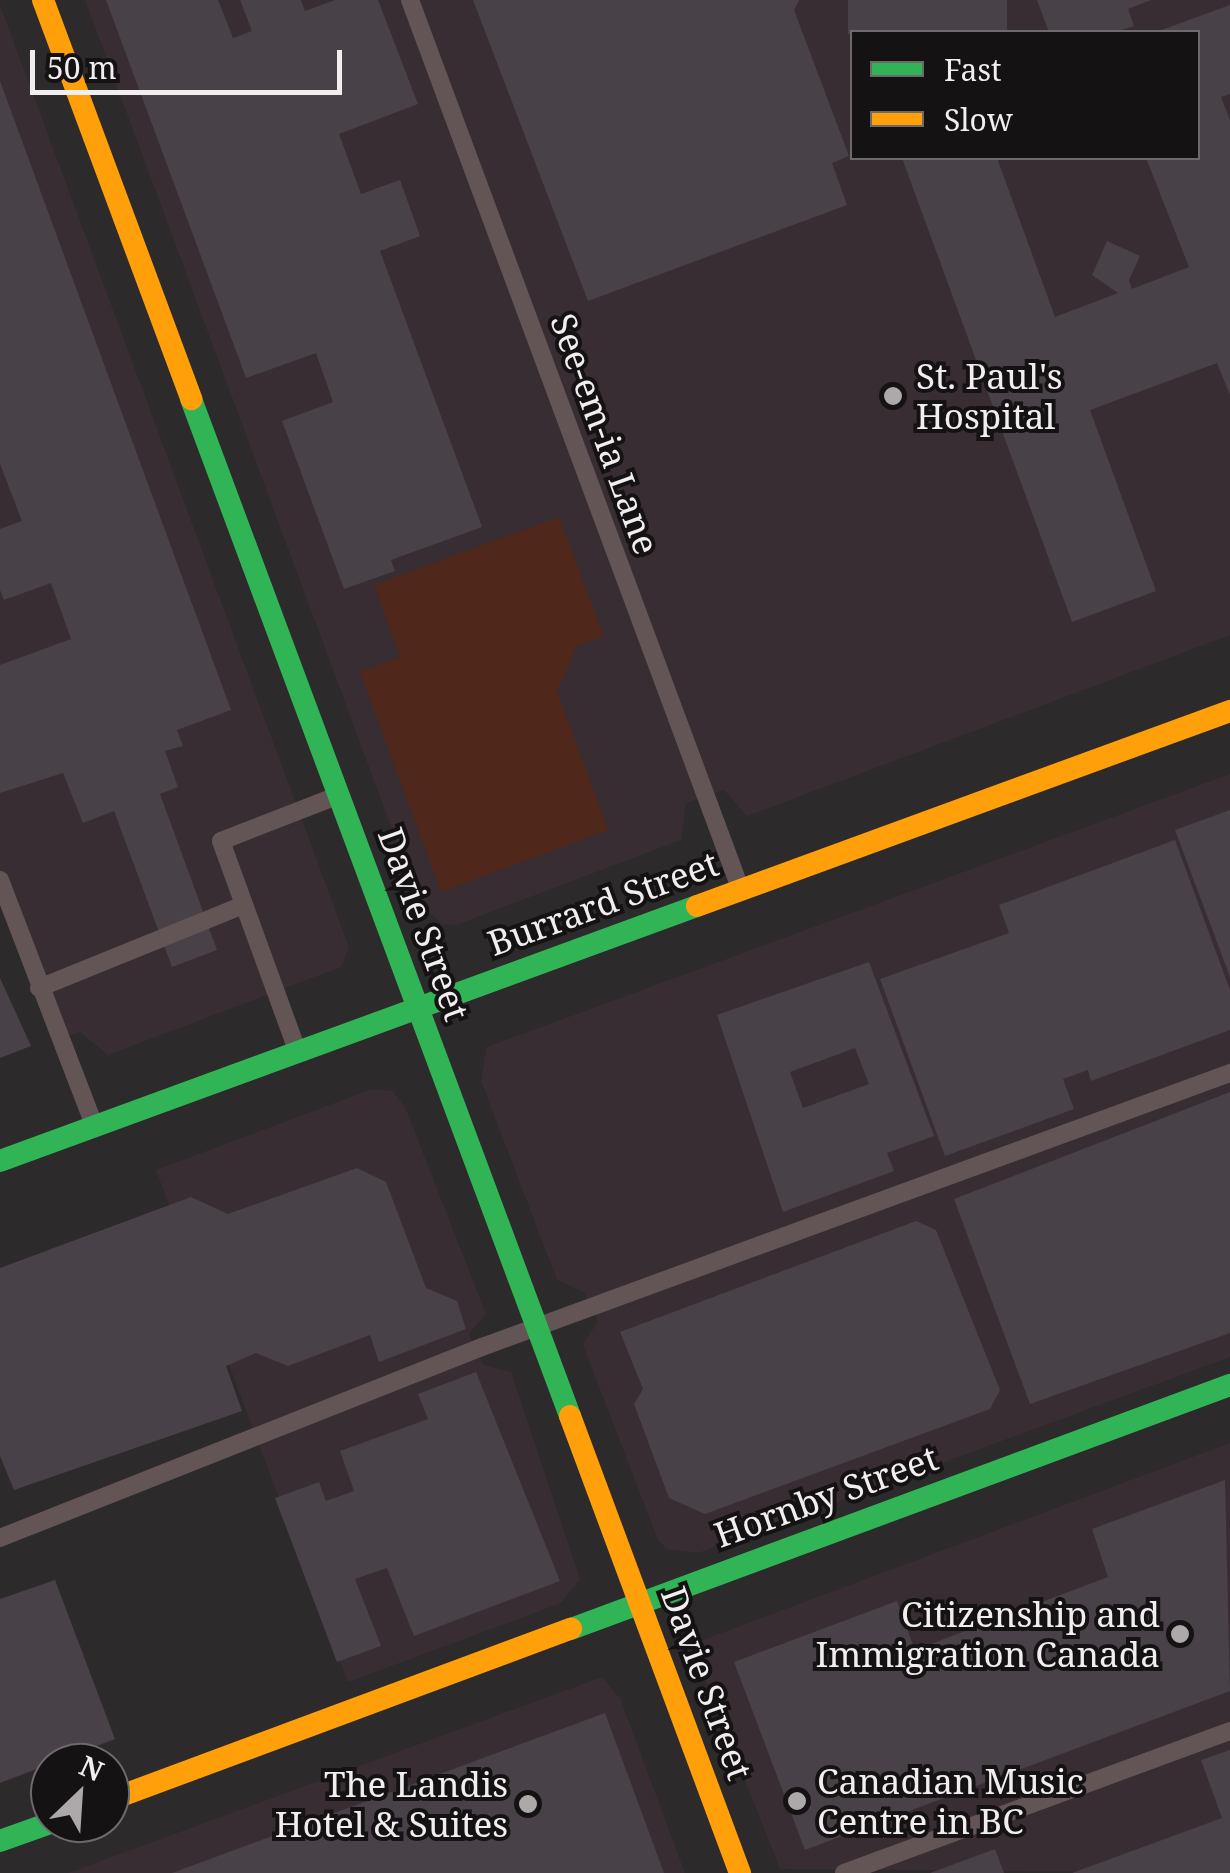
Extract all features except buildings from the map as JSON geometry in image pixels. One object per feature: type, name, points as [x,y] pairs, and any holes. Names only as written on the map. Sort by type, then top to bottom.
[{"type":"main road","name":"Davie Street","points":[[43,0],[740,1873]]},
{"type":"main road","name":"Burrard Street","points":[[0,1161],[1230,711]]},
{"type":"main road","name":"Hornby Street","points":[[130,1793],[1230,1385]]},
{"type":"main road","points":[[0,1842],[30,1831]]},
{"type":"lane","name":"See-em-ia Lane","points":[[410,0],[740,890]]},
{"type":"lane","points":[[298,1053],[220,842],[339,795]]},
{"type":"lane","points":[[0,880],[95,1127]]},
{"type":"lane","points":[[40,988],[243,905]]},
{"type":"lane","points":[[0,1538],[536,1327],[1230,1073]]},
{"type":"lane","points":[[844,1873],[1230,1731]]},
{"type":"shaded area","name":"St. Paul's Hospital","points":[[85,0],[1230,0],[1230,635],[747,816],[724,790],[686,803],[681,840],[456,925],[442,924],[419,902]]},
{"type":"shaded area","points":[[0,5],[349,947],[341,967],[108,1055],[80,1032],[61,1039],[0,880]]},
{"type":"shaded area","points":[[559,517],[604,636],[577,646],[557,691],[608,830],[441,892],[360,672],[400,657],[374,585]]},
{"type":"shaded area","points":[[1230,774],[1230,1357],[698,1553],[667,1549],[658,1540],[583,1345],[598,1321],[584,1292],[557,1280],[481,1081],[487,1047]]},
{"type":"shaded area","points":[[372,1089],[392,1091],[405,1107],[486,1314],[469,1334],[483,1365],[511,1372],[580,1579],[561,1603],[348,1682],[156,1170]]},
{"type":"shaded area","points":[[1230,1443],[1230,1873],[780,1869],[698,1661],[700,1641]]},
{"type":"shaded area","points":[[602,1677],[620,1698],[685,1873],[68,1873]]},
{"type":"traffic: fast","points":[[191,399],[570,1416]]},
{"type":"traffic: fast","points":[[0,1161],[697,906]]},
{"type":"traffic: fast","points":[[571,1629],[1230,1385]]},
{"type":"traffic: fast","points":[[0,1841],[30,1830]]},
{"type":"traffic: slow","points":[[43,0],[191,399]]},
{"type":"traffic: slow","points":[[697,906],[1230,711]]},
{"type":"traffic: slow","points":[[570,1416],[740,1873]]},
{"type":"traffic: slow","points":[[130,1793],[571,1629]]},
{"type":"place","name":"St. Paul's Hospital","points":[[893,396]]},
{"type":"place","name":"Citizenship and Immigration Canada","points":[[1180,1634]]},
{"type":"place","name":"Canadian Music Centre in BC","points":[[797,1801]]},
{"type":"place","name":"The Landis Hotel & Suites","points":[[528,1804]]}]
